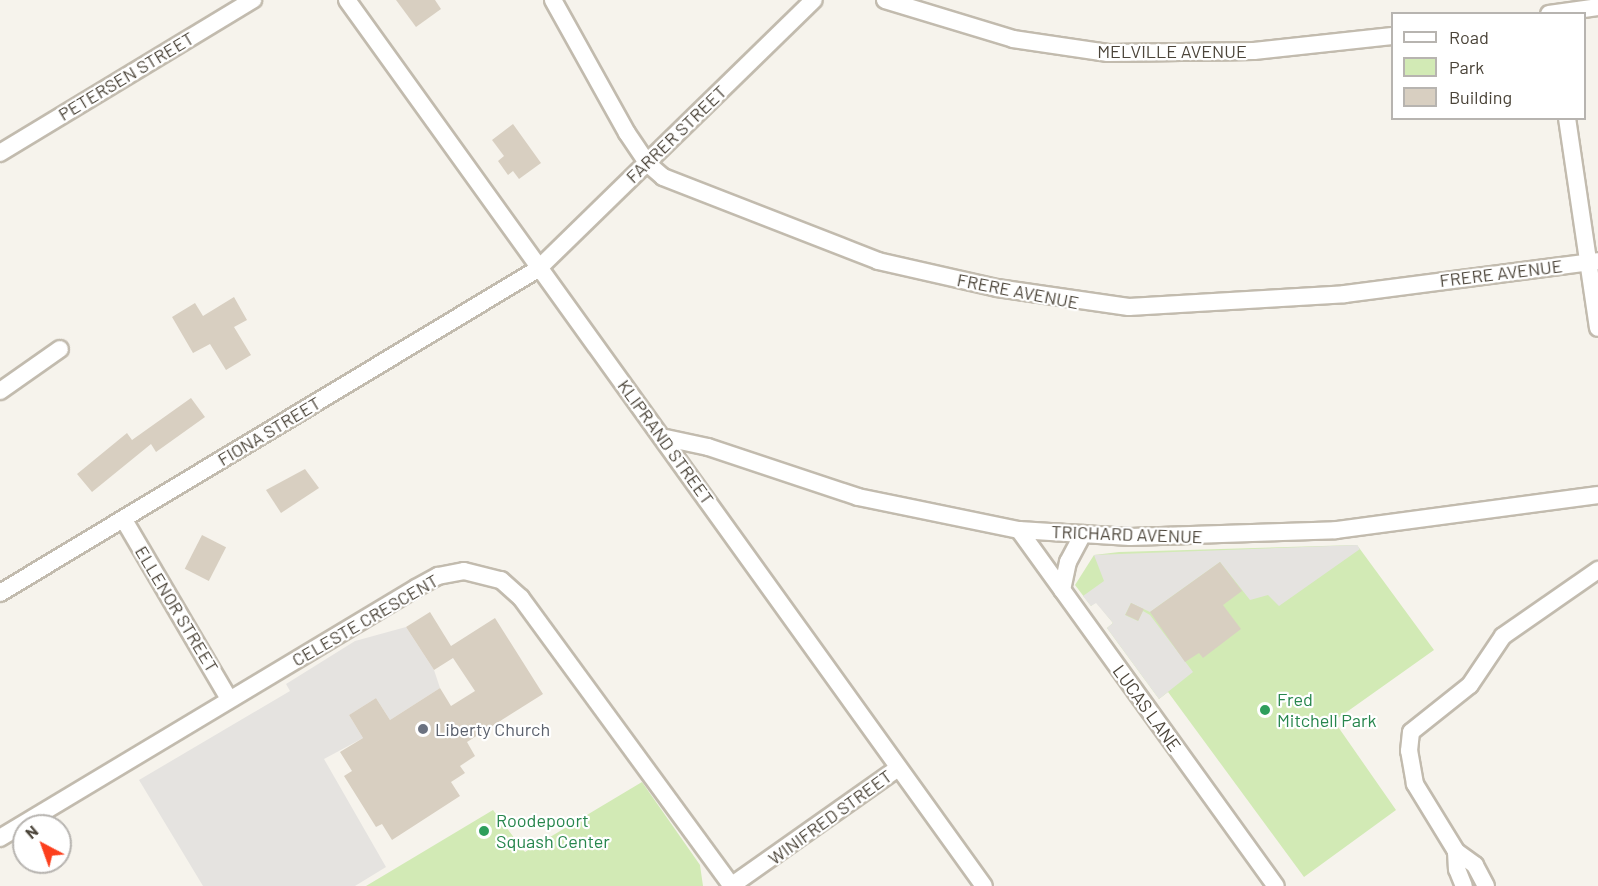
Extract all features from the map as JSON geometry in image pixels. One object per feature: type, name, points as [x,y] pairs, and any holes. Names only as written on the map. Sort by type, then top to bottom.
[{"type":"street","name":"PETERSEN STREET","points":[[0,153],[253,0]]},
{"type":"street","name":"KLIPRAND STREET","points":[[347,0],[538,269],[666,438],[898,768],[984,886]]},
{"type":"street","name":"FRERE AVENUE","points":[[553,0],[647,163],[684,188],[878,261],[1086,304],[1129,307],[1301,298],[1594,261]]},
{"type":"street","name":"FARRER STREET","points":[[538,269],[814,0]]},
{"type":"street","name":"MELVILLE AVENUE","points":[[885,0],[1004,37],[1107,53],[1254,51],[1391,36]]},
{"type":"street","points":[[1558,12],[1598,7]]},
{"type":"street","points":[[1567,120],[1594,261],[1598,328]]},
{"type":"street","name":"FIONA STREET","points":[[0,593],[538,269]]},
{"type":"street","points":[[0,391],[60,350]]},
{"type":"street","name":"TRICHARD AVENUE","points":[[666,438],[708,447],[858,497],[1019,530],[1083,534],[1180,538],[1336,530],[1598,495]]},
{"type":"street","name":"ELLENOR STREET","points":[[124,520],[229,699]]},
{"type":"street","name":"LUCAS LANE","points":[[1019,530],[1276,886]]},
{"type":"street","points":[[1062,590],[1068,562],[1083,534]]},
{"type":"street","points":[[1486,886],[1475,865],[1456,851],[1415,784],[1409,750],[1411,732],[1470,685],[1503,636],[1598,570]]},
{"type":"street","name":"CELESTE CRESCENT","points":[[0,838],[438,576],[464,571],[496,578],[532,612],[732,886]]},
{"type":"street","name":"WINIFRED STREET","points":[[732,886],[898,768]]},
{"type":"street","points":[[1456,851],[1457,869],[1464,886]]},
{"type":"green space","name":"Fred Mitchell Park","points":[[1357,545],[1434,650],[1334,721],[1396,810],[1304,877],[1168,692],[1159,699],[1107,628],[1113,623],[1096,602],[1091,606],[1075,585],[1094,555],[1119,552]]},
{"type":"green space","points":[[642,782],[700,865],[703,886],[366,886],[493,810],[525,852]]},
{"type":"shaded area","points":[[1357,545],[1360,549],[1279,606],[1268,595],[1250,600],[1220,562],[1150,612],[1131,603],[1125,615],[1138,621],[1143,611],[1150,615],[1193,672],[1159,699],[1107,628],[1113,623],[1096,603],[1091,606],[1083,596],[1104,581],[1094,555]]},
{"type":"shaded area","points":[[406,627],[434,670],[440,688],[390,720],[376,698],[349,715],[363,738],[324,759],[386,867],[355,886],[203,886],[139,780],[290,691],[286,684],[355,641]]},
{"type":"building","points":[[396,0],[435,0],[441,9],[416,27]]},
{"type":"building","points":[[513,124],[541,163],[519,179],[513,171],[508,175],[498,161],[504,156],[492,140]]},
{"type":"building","points":[[234,297],[247,320],[234,327],[251,355],[226,370],[210,344],[193,353],[172,317],[195,303],[203,316]]},
{"type":"building","points":[[191,398],[205,417],[156,452],[151,444],[92,492],[77,474],[127,433],[132,440]]},
{"type":"building","points":[[305,469],[319,488],[281,513],[266,490]]},
{"type":"building","points":[[202,535],[226,547],[209,581],[185,569]]},
{"type":"building","points":[[1220,562],[1242,591],[1223,605],[1241,629],[1203,658],[1199,653],[1185,662],[1150,612]]},
{"type":"building","points":[[1131,603],[1144,609],[1138,621],[1126,615]]},
{"type":"building","name":"Liberty Church","points":[[430,612],[451,646],[495,618],[543,694],[467,742],[475,756],[460,766],[465,773],[451,782],[460,796],[392,840],[382,824],[376,827],[344,776],[352,771],[340,752],[363,738],[349,715],[376,698],[390,720],[440,688],[451,706],[475,691],[453,658],[434,670],[406,627]]},
{"type":"place","name":"Fred Mitchell Park","points":[[1265,710]]},
{"type":"place","name":"Liberty Church","points":[[423,729]]},
{"type":"place","name":"Roodepoort Squash Center","points":[[484,831]]}]
